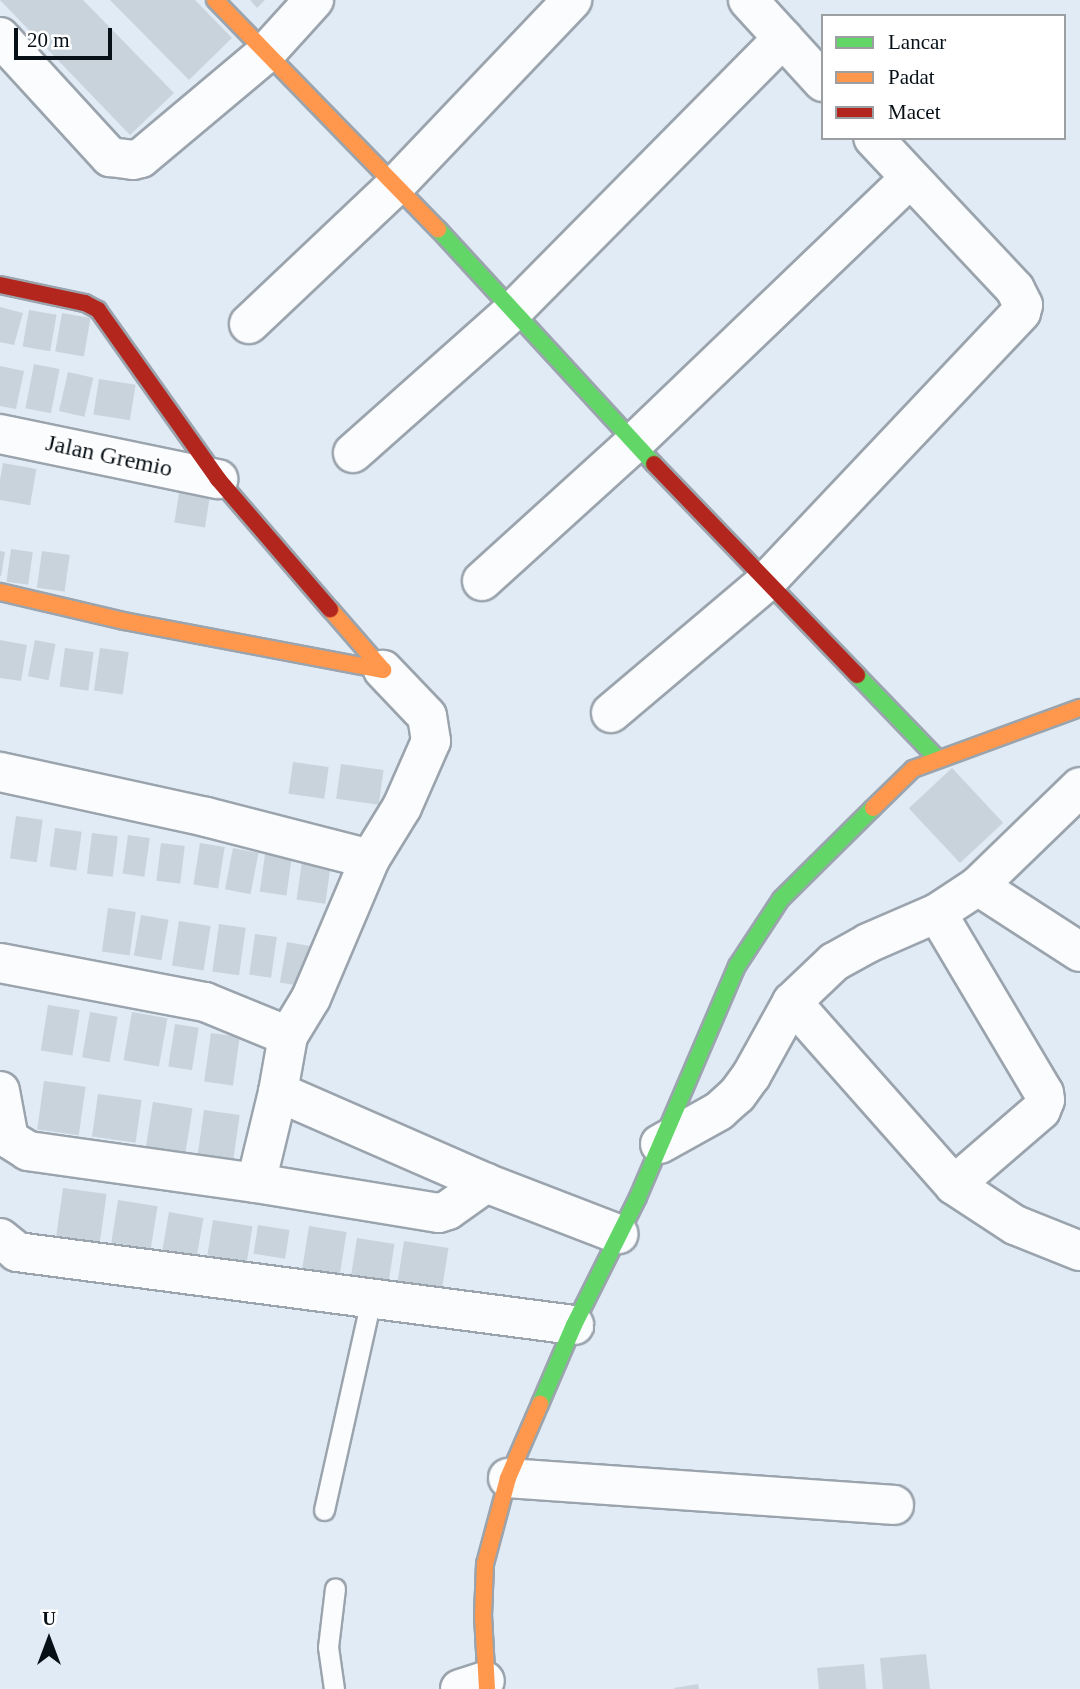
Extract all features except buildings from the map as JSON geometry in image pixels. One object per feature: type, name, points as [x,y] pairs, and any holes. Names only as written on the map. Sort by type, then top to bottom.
[{"type":"street","points":[[215,0],[515,309],[634,443],[937,758]]},
{"type":"street","points":[[0,37],[110,158],[141,158],[265,54],[314,0]]},
{"type":"street","points":[[249,324],[395,186],[572,0]]},
{"type":"street","points":[[748,0],[821,80]]},
{"type":"street","points":[[353,453],[515,309],[783,38]]},
{"type":"street","points":[[611,713],[767,581],[1021,312],[1023,305],[1015,289],[875,140]]},
{"type":"street","points":[[482,582],[634,443],[909,178]]},
{"type":"street","points":[[0,285],[85,303],[98,310],[218,479],[383,670],[427,716],[431,741],[402,807],[370,859],[310,998],[288,1036],[278,1092],[256,1183]]},
{"type":"street","name":"Jalan Gremio","points":[[0,434],[218,479]]},
{"type":"street","points":[[0,592],[124,621],[383,670]]},
{"type":"street","points":[[477,1686],[485,1564],[508,1478],[574,1325],[660,1144],[737,966],[781,898],[913,769],[1080,708]]},
{"type":"street","points":[[0,772],[206,817],[370,859]]},
{"type":"street","points":[[660,1144],[719,1111],[737,1095],[751,1076],[792,1002],[834,962],[868,943],[937,913],[978,886],[1080,786]]},
{"type":"street","points":[[978,886],[1080,952]]},
{"type":"street","points":[[937,913],[1044,1093],[1045,1101],[1041,1110],[954,1185]]},
{"type":"street","points":[[0,963],[205,1002],[288,1036]]},
{"type":"street","points":[[792,1002],[954,1185],[1015,1225],[1080,1251]]},
{"type":"street","points":[[0,1091],[9,1139],[18,1148],[439,1213],[449,1210],[486,1183]]},
{"type":"street","points":[[278,1092],[486,1183],[618,1234]]},
{"type":"street","points":[[0,1238],[17,1252],[574,1325]]},
{"type":"street","points":[[508,1478],[894,1505]]},
{"type":"lane","points":[[324,1510],[371,1300]]},
{"type":"lane","points":[[334,1689],[328,1647],[335,1588]]},
{"type":"traffic: fast","points":[[438,229],[654,464]]},
{"type":"traffic: fast","points":[[857,675],[937,758]]},
{"type":"traffic: fast","points":[[540,1404],[574,1325],[638,1197],[737,966],[781,899],[873,808]]},
{"type":"traffic: slow","points":[[215,0],[438,229]]},
{"type":"traffic: slow","points":[[0,592],[124,621],[383,670],[330,609]]},
{"type":"traffic: slow","points":[[873,808],[913,769],[1080,708]]},
{"type":"traffic: slow","points":[[487,1689],[483,1616],[485,1564],[508,1478],[540,1404]]},
{"type":"traffic: jam","points":[[0,285],[85,303],[98,310],[218,479],[330,609]]},
{"type":"traffic: jam","points":[[654,464],[857,675]]}]
